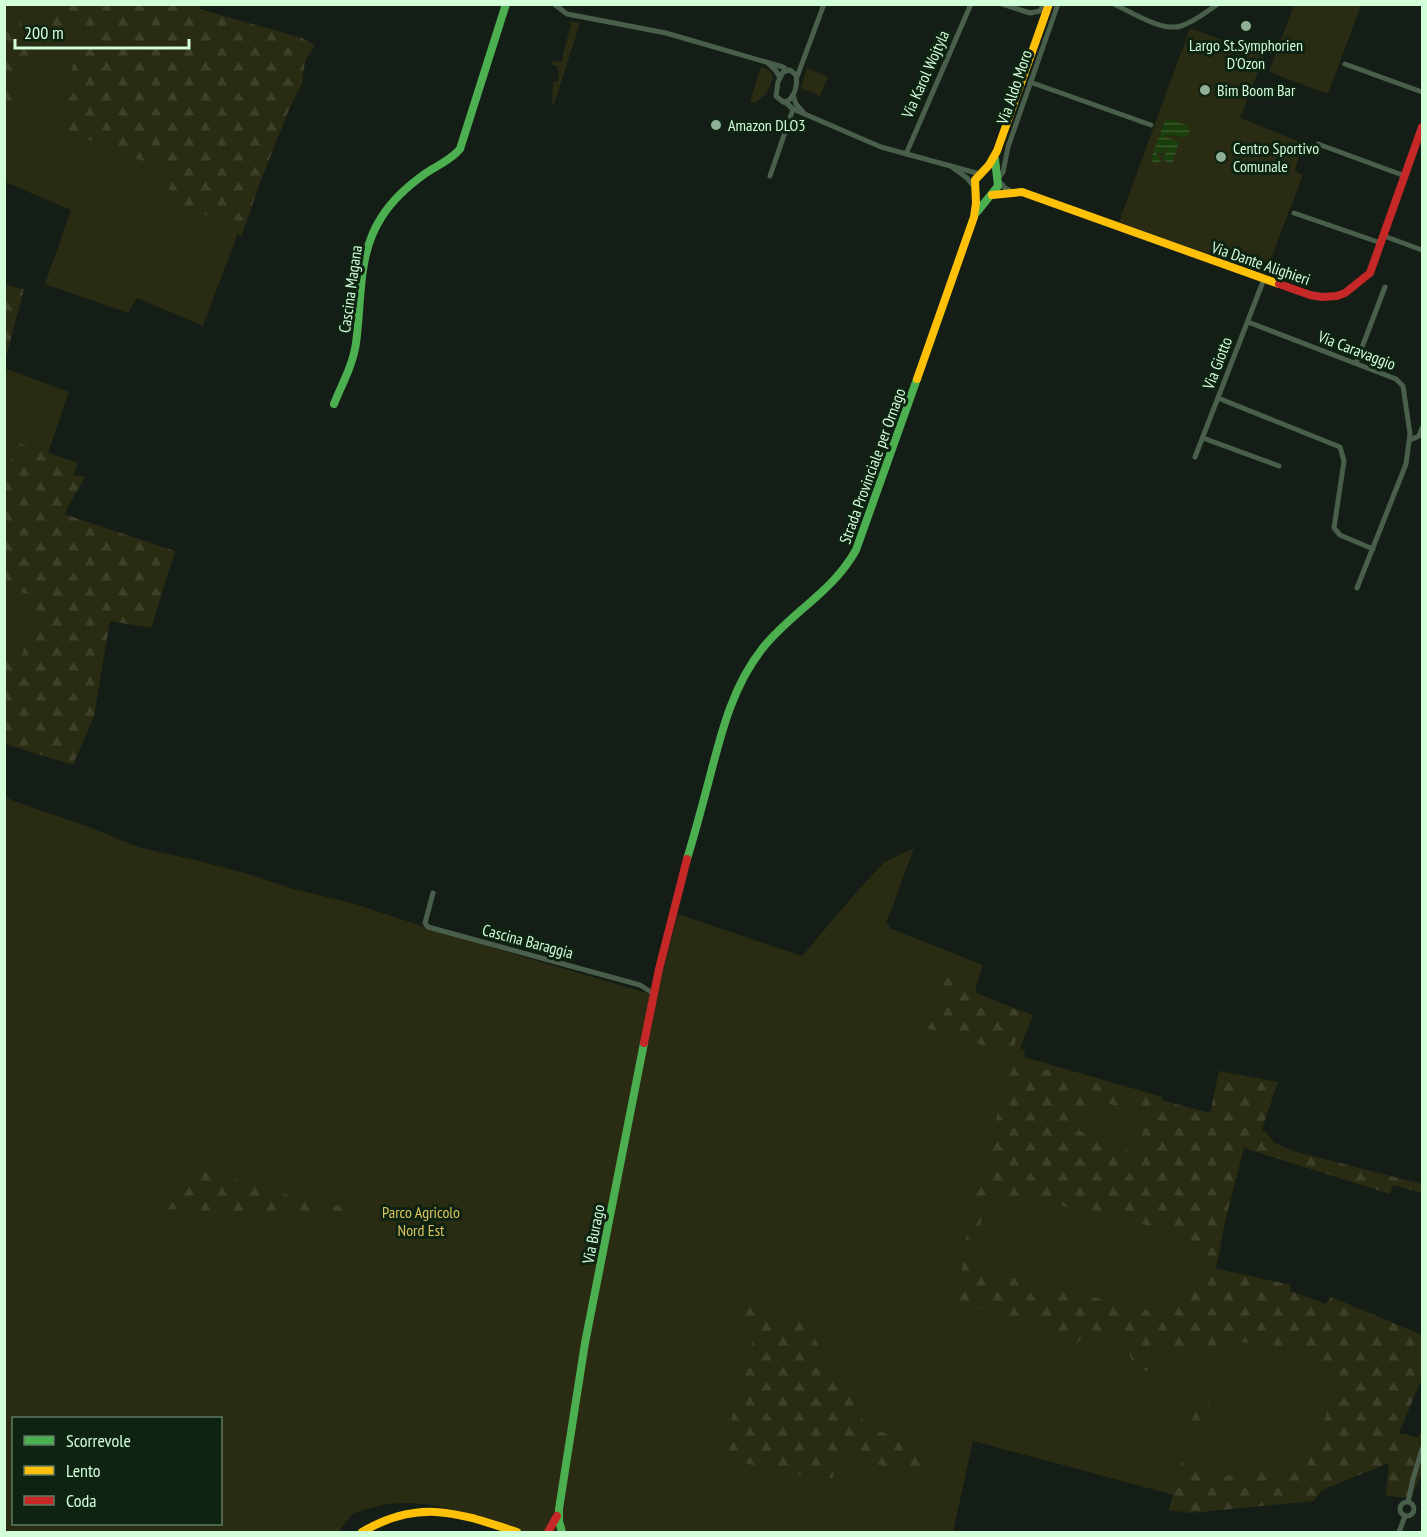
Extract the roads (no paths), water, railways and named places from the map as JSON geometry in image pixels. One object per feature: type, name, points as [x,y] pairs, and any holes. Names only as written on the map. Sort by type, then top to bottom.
[{"type":"street","name":"Cascina Magana","points":[[334,404],[356,345],[363,266],[376,225],[384,213],[413,184],[435,167],[450,160],[460,149],[506,4]]},
{"type":"street","points":[[554,4],[567,14],[666,33],[740,53],[783,67],[797,77]]},
{"type":"street","points":[[785,102],[793,95],[797,77],[824,4]]},
{"type":"street","name":"Via Karol Wojtyla","points":[[906,154],[971,4]]},
{"type":"street","points":[[1002,4],[1030,14],[1040,11],[1044,4]]},
{"type":"street","name":"Strada Provinciale per Ornago","points":[[660,965],[732,702],[747,670],[769,640],[782,626],[830,587],[843,573],[856,550],[974,217],[975,179],[991,162],[997,151],[1049,4]]},
{"type":"street","name":"Via Aldo Moro","points":[[997,179],[1004,171],[1008,147],[1058,4]]},
{"type":"street","points":[[1114,4],[1160,26],[1174,28],[1217,5]]},
{"type":"street","points":[[768,63],[780,78]]},
{"type":"street","points":[[804,63],[790,71],[783,72],[780,78],[776,96],[793,109],[881,147],[951,167],[981,173],[990,172],[1004,187],[1013,192]]},
{"type":"street","points":[[1345,64],[1422,92]]},
{"type":"street","points":[[1030,82],[1151,126]]},
{"type":"street","points":[[793,95],[796,104],[804,113]]},
{"type":"street","points":[[770,176],[793,109]]},
{"type":"street","name":"Via Dante Alighieri","points":[[991,195],[1023,192],[1310,295],[1337,296],[1345,293],[1370,273],[1422,127]]},
{"type":"street","points":[[1318,144],[1405,176]]},
{"type":"street","name":"Strada Provinciale per Ornago","points":[[974,217],[998,188],[995,166],[997,151]]},
{"type":"street","points":[[951,167],[967,178],[981,195],[991,195]]},
{"type":"street","points":[[1294,213],[1422,250]]},
{"type":"street","name":"Via Giotto","points":[[1195,456],[1264,279]]},
{"type":"street","points":[[1356,363],[1385,287]]},
{"type":"street","name":"Via Caravaggio","points":[[1248,322],[1356,363],[1400,382],[1403,386],[1410,440],[1405,470],[1357,588]]},
{"type":"street","points":[[1218,398],[1340,447],[1344,461],[1334,528],[1340,534],[1373,549]]},
{"type":"street","points":[[1410,440],[1419,436],[1422,428]]},
{"type":"street","points":[[1203,438],[1279,466]]},
{"type":"street","name":"Cascina Baraggia","points":[[433,893],[425,923],[428,927],[640,985],[654,994]]},
{"type":"street","name":"Via Burago","points":[[562,1533],[559,1509],[585,1343],[660,965]]},
{"type":"street","points":[[1408,1502],[1422,1449]]},
{"type":"street","points":[[1408,1502],[1413,1504],[1415,1510]]},
{"type":"street","points":[[1408,1502],[1400,1508],[1401,1513],[1411,1516],[1415,1510]]},
{"type":"street","name":"Via Burago","points":[[557,1533],[549,1533],[559,1509]]},
{"type":"street","points":[[1415,1510],[1422,1510]]},
{"type":"street","points":[[363,1533],[374,1525],[394,1517],[431,1511],[458,1514],[517,1533]]},
{"type":"street","points":[[1399,1533],[1405,1516]]},
{"type":"place","name":"Largo St.Symphorien D'Ozon","points":[[1246,26]]},
{"type":"place","name":"Bim Boom Bar","points":[[1205,90]]},
{"type":"place","name":"Amazon DLO3","points":[[716,125]]},
{"type":"place","name":"Centro Sportivo Comunale","points":[[1221,157]]},
{"type":"park label","name":"Parco Agricolo Nord Est","points":[[421,1221]]}]
